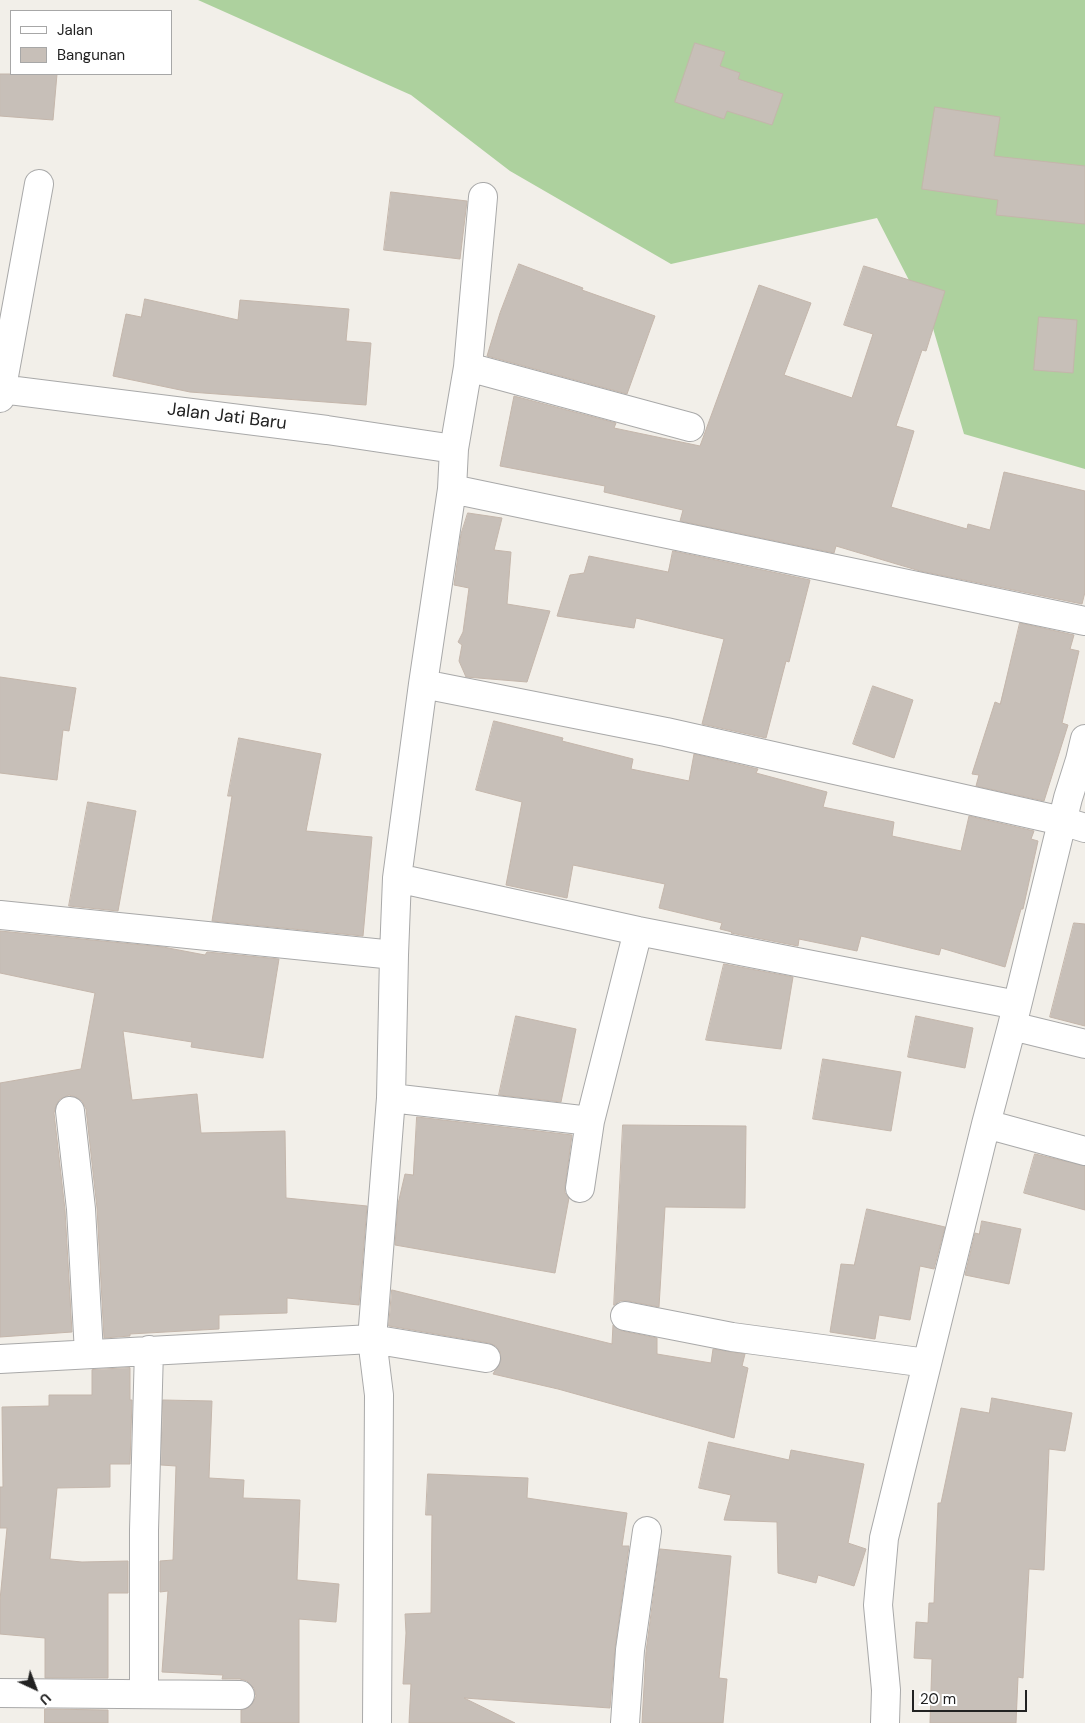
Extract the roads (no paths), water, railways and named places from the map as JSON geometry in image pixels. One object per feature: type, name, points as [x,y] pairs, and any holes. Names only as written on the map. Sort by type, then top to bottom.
[{"type":"street","points":[[0,392],[39,184]]},
{"type":"street","points":[[377,1723],[379,1395],[372,1339],[391,1098],[397,878],[452,489],[454,449],[468,368],[483,197]]},
{"type":"street","points":[[468,368],[690,427]]},
{"type":"street","name":"Jalan Jati Baru","points":[[0,392],[307,428],[454,449]]},
{"type":"street","points":[[452,489],[1085,621]]},
{"type":"street","points":[[423,684],[666,732],[1074,825]]},
{"type":"street","points":[[885,1723],[886,1690],[878,1604],[884,1538],[986,1124],[1015,1016],[1074,825],[1085,739]]},
{"type":"street","points":[[397,878],[1015,1016],[1085,1044]]},
{"type":"street","points":[[0,914],[394,955]]},
{"type":"street","points":[[580,1188],[590,1122],[638,931]]},
{"type":"street","points":[[391,1098],[590,1122]]},
{"type":"street","points":[[70,1111],[81,1209],[89,1353]]},
{"type":"street","points":[[986,1124],[1085,1151]]},
{"type":"street","points":[[625,1316],[732,1337],[927,1363]]},
{"type":"street","points":[[0,1359],[372,1339],[486,1358]]},
{"type":"street","points":[[144,1694],[144,1530],[149,1350]]},
{"type":"street","points":[[625,1723],[630,1650],[647,1531]]},
{"type":"street","points":[[0,1693],[240,1695]]}]
